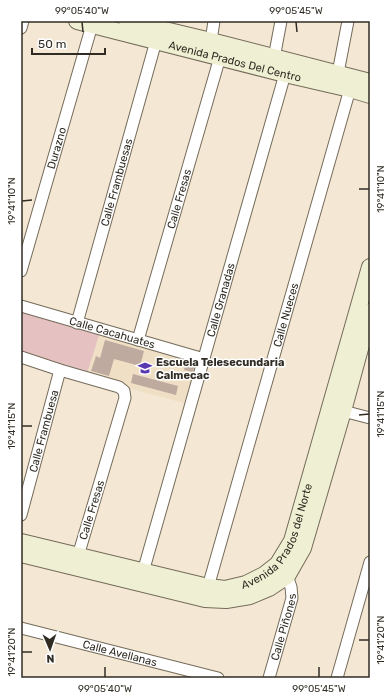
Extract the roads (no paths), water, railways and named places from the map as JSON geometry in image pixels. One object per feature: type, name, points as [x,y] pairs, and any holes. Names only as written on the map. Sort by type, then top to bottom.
[{"type":"main road","points":[[127,21],[148,32],[211,41],[370,82]]},
{"type":"main road","name":"Avenida Prados Del Centro","points":[[85,23],[148,32],[220,57],[370,95]]},
{"type":"main road","name":"Avenida Prados del Norte","points":[[21,542],[208,587],[225,589],[246,584],[264,575],[278,564],[298,544],[346,375],[370,267]]},
{"type":"main road","name":"Avenida Prados del Norte","points":[[21,554],[205,599],[226,600],[250,596],[268,588],[287,576],[343,411],[346,375],[365,348],[370,312]]},
{"type":"street","points":[[21,28],[23,21]]},
{"type":"street","points":[[211,41],[214,21]]},
{"type":"street","points":[[274,58],[281,21]]},
{"type":"street","points":[[338,73],[348,21]]},
{"type":"street","name":"Durazno","points":[[21,271],[85,23]]},
{"type":"street","name":"Calle Frambuesas","points":[[77,322],[148,32]]},
{"type":"street","name":"Calle Fresas","points":[[138,340],[220,57]]},
{"type":"street","name":"Calle Granadas","points":[[143,572],[285,74]]},
{"type":"street","name":"Calle Nueces","points":[[208,587],[350,89]]},
{"type":"street","name":"Calle Cacahuates","points":[[21,306],[204,359]]},
{"type":"street","name":"Calle Fresas","points":[[21,357],[119,387],[124,391],[125,398],[78,556]]},
{"type":"street","name":"Calle Frambuesa","points":[[21,515],[60,370]]},
{"type":"street","points":[[343,411],[370,418]]},
{"type":"street","points":[[337,678],[370,562]]},
{"type":"street","name":"Calle Piñones","points":[[269,678],[292,598],[291,587],[287,576]]},
{"type":"street","name":"Calle Avellanas","points":[[21,628],[218,678]]},
{"type":"place","name":"Escuela Telesecundaria Calmecac","points":[[145,368]]}]
